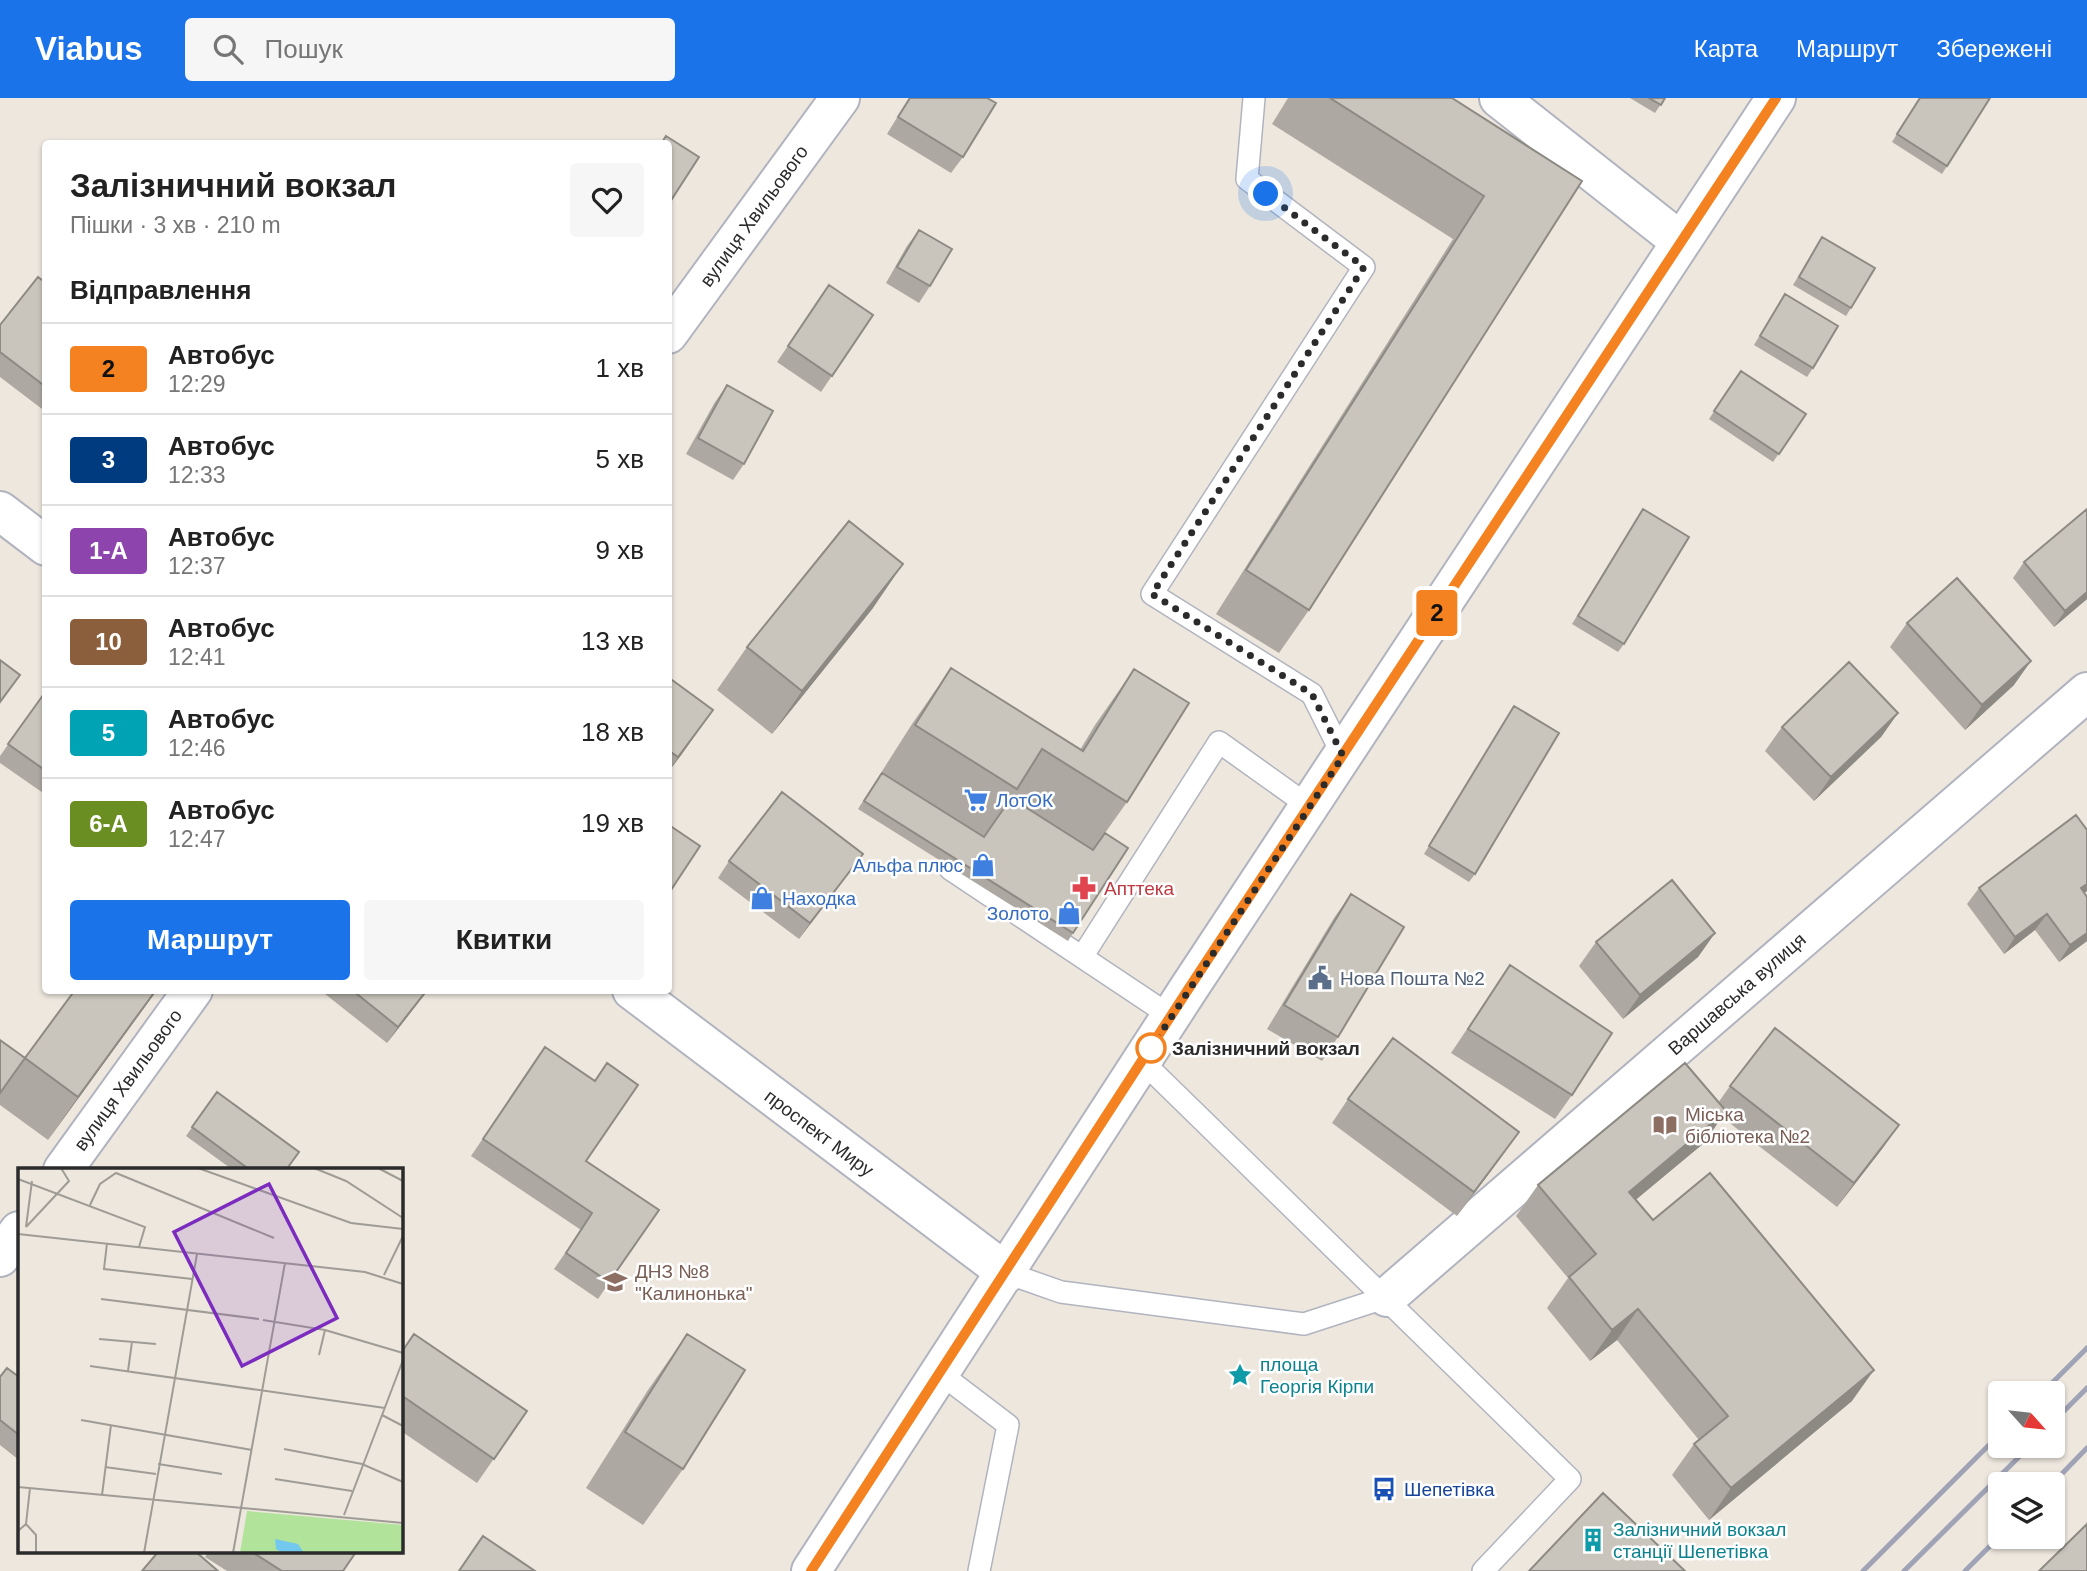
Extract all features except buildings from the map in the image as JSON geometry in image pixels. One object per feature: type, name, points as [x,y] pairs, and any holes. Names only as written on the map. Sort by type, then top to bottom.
[{"type":"street","name":"вулиця Хвильового","points":[[672,329],[840,98]]},
{"type":"street","points":[[1499,98],[1680,241]]},
{"type":"street","points":[[811,1571],[1776,98]]},
{"type":"street","points":[[0,511],[42,543]]},
{"type":"street","name":"Варшавська вулиця","points":[[1387,1297],[2087,692]]},
{"type":"street","name":"вулиця Хвильового","points":[[64,1168],[190,994]]},
{"type":"street","name":"проспект Миру","points":[[637,994],[1007,1273]]},
{"type":"street","points":[[0,1258],[18,1232]]},
{"type":"lane","points":[[1254,98],[1247,179],[1364,267],[1152,594],[1312,694],[1343,756]]},
{"type":"lane","points":[[1082,957],[1219,743],[1310,807]]},
{"type":"lane","points":[[950,869],[1172,1017]]},
{"type":"lane","points":[[1143,1062],[1387,1297],[1570,1479],[1483,1571]]},
{"type":"lane","points":[[1007,1273],[1061,1292],[1304,1324],[1387,1297]]},
{"type":"lane","points":[[941,1374],[1008,1425],[979,1571]]},
{"type":"railway","points":[[2054,1381],[2087,1348]]},
{"type":"railway","points":[[2065,1410],[2087,1388]]},
{"type":"railway","points":[[1863,1571],[1988,1446]]},
{"type":"railway","points":[[2064,1472],[2087,1448]]},
{"type":"railway","points":[[1904,1571],[2018,1458]]},
{"type":"railway","points":[[1965,1571],[1988,1548]]},
{"type":"bus line","name":"2","points":[[811,1571],[995,1292],[1189,988],[1776,98]]},
{"type":"place","name":"ЛотОК","points":[[976,800]]},
{"type":"place","name":"Альфа плюс","points":[[983,865]]},
{"type":"place","name":"Апттека","points":[[1084,888]]},
{"type":"place","name":"Находка","points":[[762,898]]},
{"type":"place","name":"Золото","points":[[1069,913]]},
{"type":"place","name":"Нова Пошта №2","points":[[1320,978]]},
{"type":"place","name":"Залізничний вокзал","points":[[1151,1048]]},
{"type":"place","name":"Міська бібліотека №2","points":[[1665,1125]]},
{"type":"place","name":"ДНЗ №8 \"Калинонька\"","points":[[615,1282]]},
{"type":"place","name":"площа Георгія Кірпи","points":[[1240,1375]]},
{"type":"place","name":"Шепетівка","points":[[1384,1489]]},
{"type":"place","name":"Залізничний вокзал станції Шепетівка","points":[[1593,1540]]},
{"type":"route","points":[[1151,1048],[1343,756],[1312,694],[1152,594],[1364,267],[1266,194]]}]
